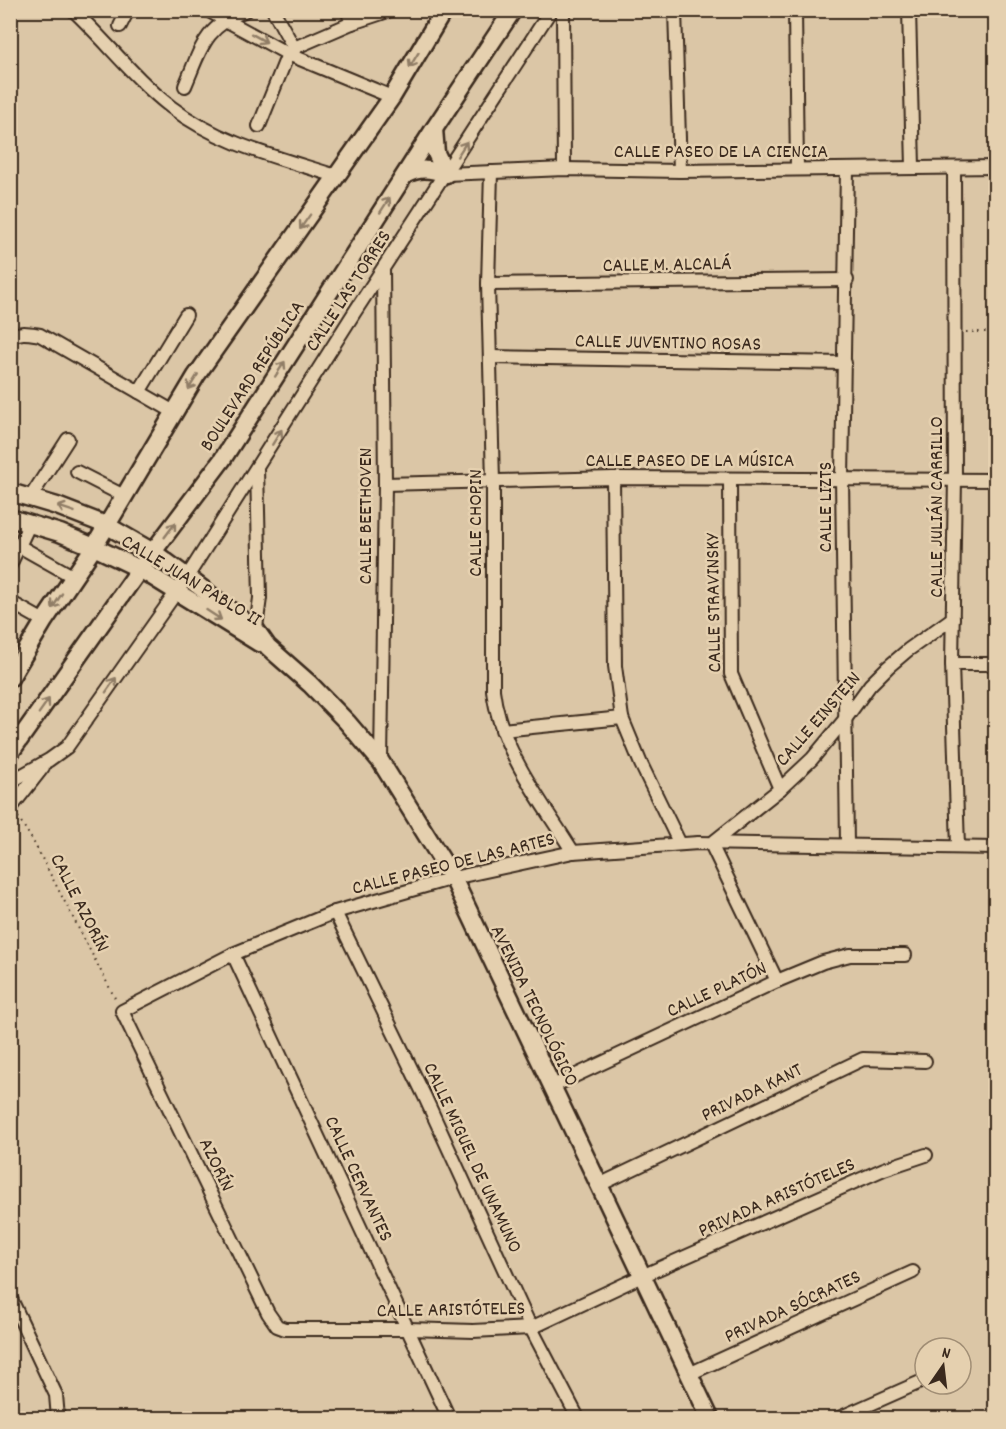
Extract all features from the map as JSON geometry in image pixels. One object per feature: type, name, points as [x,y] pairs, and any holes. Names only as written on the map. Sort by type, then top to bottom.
[{"type":"main road","name":"BOULEVARD REPÚBLICA","points":[[10,678],[44,621],[94,547],[196,376],[392,97],[444,10]]},
{"type":"main road","name":"BOULEVARD REPÚBLICA","points":[[10,753],[140,569],[222,460],[513,10]]},
{"type":"main road","points":[[434,129],[436,153],[446,174]]},
{"type":"main road","points":[[405,175],[423,168],[446,174]]},
{"type":"main road","name":"CALLE JUAN PABLO II","points":[[10,492],[106,525],[153,552],[187,577],[260,639]]},
{"type":"main road","name":"CALLE JUAN PABLO II","points":[[10,518],[30,523],[94,547],[140,569],[260,639]]},
{"type":"main road","name":"AVENIDA TECNOLÓGICO","points":[[260,639],[310,684],[381,762],[453,878],[710,1419]]},
{"type":"street","points":[[73,10],[127,68],[171,107],[198,125],[249,148],[336,176]]},
{"type":"street","points":[[120,26],[128,10]]},
{"type":"street","points":[[207,10],[392,97]]},
{"type":"street","points":[[184,86],[211,31],[225,19],[246,10]]},
{"type":"street","points":[[273,10],[291,51]]},
{"type":"street","points":[[347,10],[352,23]]},
{"type":"street","points":[[259,126],[291,51],[352,23],[392,10]]},
{"type":"street","name":"CALLE LAS TORRES","points":[[49,760],[67,747],[177,592],[551,10]]},
{"type":"street","points":[[563,10],[564,169]]},
{"type":"street","points":[[675,10],[680,171]]},
{"type":"street","points":[[795,10],[796,169]]},
{"type":"street","points":[[909,10],[913,167]]},
{"type":"street","name":"CALLE PASEO DE LA CIENCIA","points":[[446,174],[564,169],[680,171],[996,167]]},
{"type":"street","name":"CALLE JULIÁN CARRILLO","points":[[954,168],[955,478],[952,664],[958,847]]},
{"type":"street","name":"CALLE LIZTS","points":[[847,169],[842,478],[847,844]]},
{"type":"street","name":"CALLE CHOPIN","points":[[491,172],[488,284],[493,482],[493,690],[496,711],[511,751],[573,852]]},
{"type":"street","name":"CALLE BEETHOVEN","points":[[381,762],[385,484],[383,269]]},
{"type":"street","name":"CALLE M. ALCALÁ","points":[[488,284],[847,280]]},
{"type":"street","points":[[139,392],[186,315]]},
{"type":"street","points":[[10,338],[17,333],[24,332],[40,335],[174,412]]},
{"type":"street","name":"CALLE JUVENTINO ROSAS","points":[[491,357],[845,363]]},
{"type":"street","points":[[30,498],[68,439]]},
{"type":"street","points":[[257,468],[260,639]]},
{"type":"street","points":[[77,472],[124,496]]},
{"type":"street","points":[[613,478],[615,666],[622,718],[641,764],[680,844]]},
{"type":"street","name":"CALLE PASEO DE LA MÚSICA","points":[[385,484],[613,478],[996,480]]},
{"type":"street","name":"CALLE STRAVINSKY","points":[[730,479],[731,674],[780,789]]},
{"type":"street","points":[[10,565],[30,523]]},
{"type":"street","points":[[19,546],[74,577]]},
{"type":"street","points":[[10,602],[44,621]]},
{"type":"street","name":"CALLE EINSTEIN","points":[[711,844],[780,789],[812,759],[870,685],[888,667],[953,618]]},
{"type":"street","points":[[952,664],[996,664]]},
{"type":"street","points":[[502,730],[622,718]]},
{"type":"street","points":[[10,782],[49,760]]},
{"type":"street","points":[[11,808],[49,760]]},
{"type":"street","name":"CALLE PASEO DE LAS ARTES","points":[[122,1011],[233,954],[335,912],[453,878],[573,852],[680,844],[847,844],[996,848]]},
{"type":"street","points":[[711,844],[777,981]]},
{"type":"street","name":"CALLE MIGUEL DE UNAMUNO","points":[[335,912],[424,1095],[531,1328],[578,1419]]},
{"type":"street","name":"CALLE CERVANTES","points":[[233,954],[449,1419]]},
{"type":"street","name":"CALLE PLATÓN","points":[[552,1087],[777,981],[837,957],[905,955]]},
{"type":"street","name":"AZORÍN","points":[[122,1011],[268,1313],[277,1326],[285,1329]]},
{"type":"street","name":"PRIVADA KANT","points":[[599,1185],[863,1059],[925,1061]]},
{"type":"street","name":"PRIVADA ARISTÓTELES","points":[[642,1276],[884,1169],[926,1155]]},
{"type":"street","name":"PRIVADA SÓCRATES","points":[[689,1374],[913,1272]]},
{"type":"street","name":"CALLE ARISTÓTELES","points":[[285,1329],[473,1331],[531,1328],[642,1276]]},
{"type":"street","points":[[10,1297],[56,1395],[58,1419]]},
{"type":"street","points":[[839,1419],[913,1385]]},
{"type":"path","points":[[955,332],[996,332]]},
{"type":"path","name":"CALLE AZORÍN","points":[[11,808],[33,841],[122,1011]]}]
